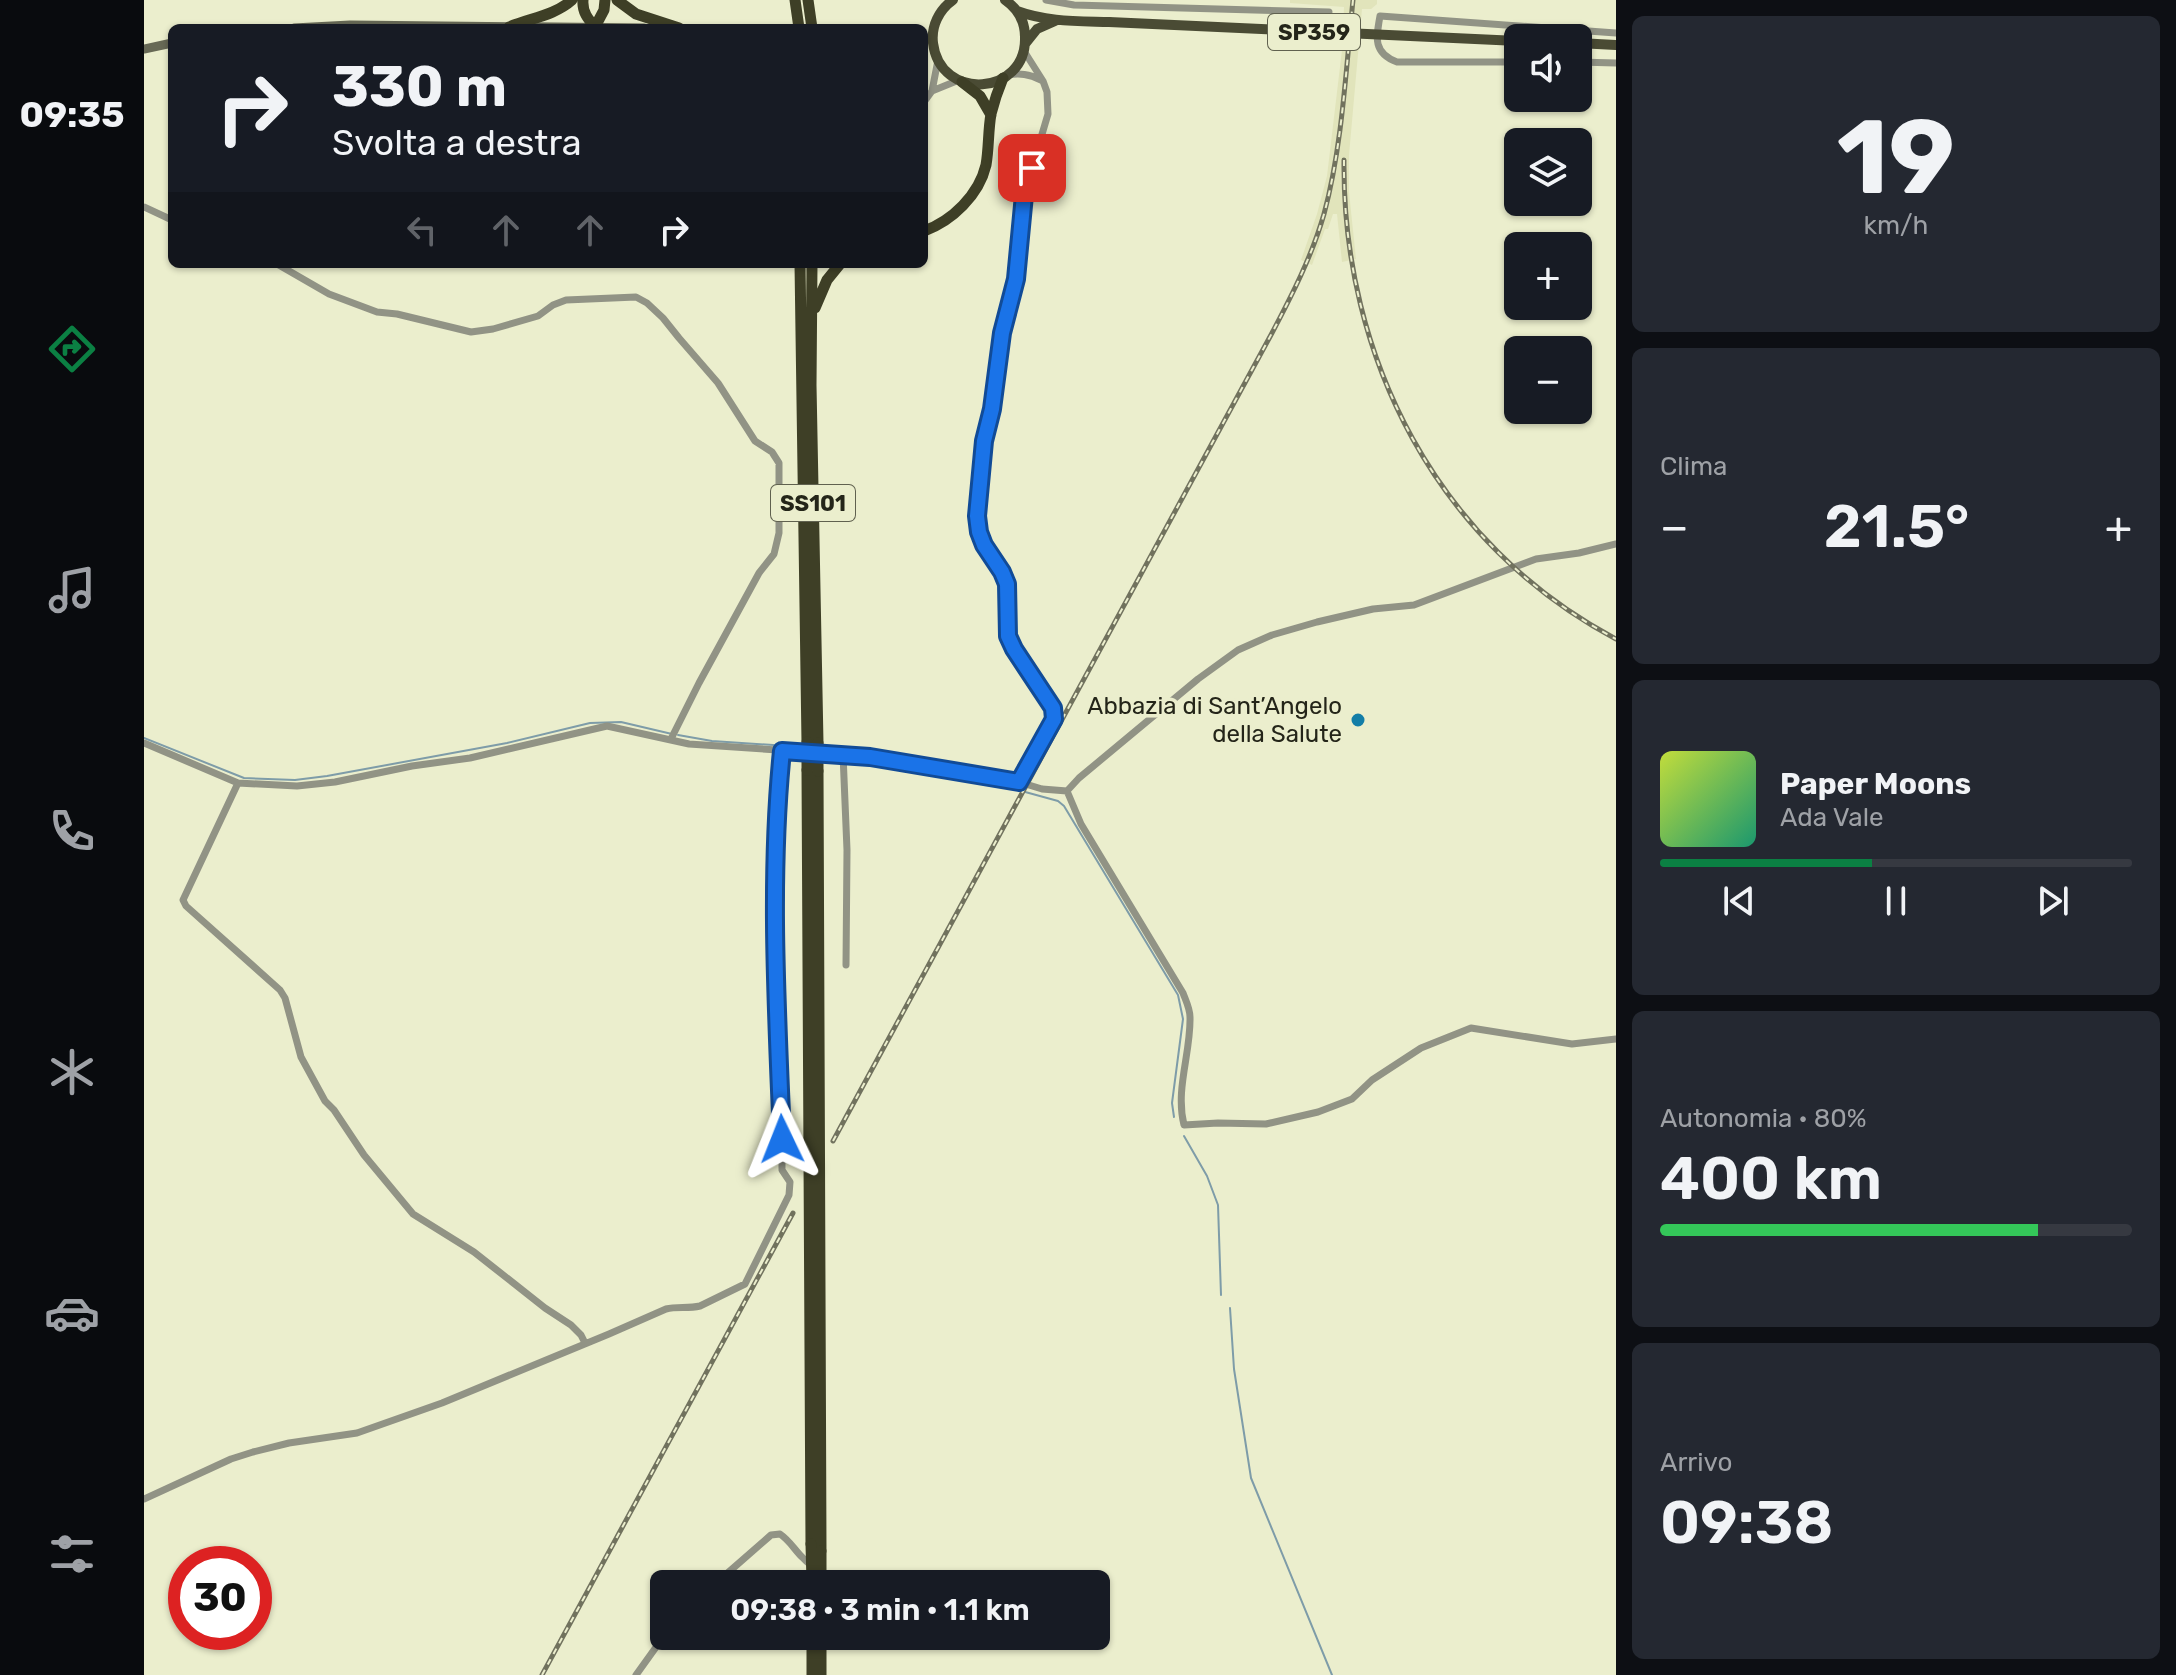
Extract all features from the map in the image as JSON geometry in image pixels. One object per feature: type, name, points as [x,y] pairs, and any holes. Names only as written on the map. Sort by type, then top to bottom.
[{"type":"highway","points":[[519,24],[548,15],[572,0]]},
{"type":"highway","points":[[583,0],[587,17],[593,24]]},
{"type":"highway","points":[[597,24],[605,0]]},
{"type":"highway","points":[[617,0],[636,14],[667,24]]},
{"type":"highway","points":[[795,0],[798,24]]},
{"type":"highway","points":[[808,0],[812,24]]},
{"type":"highway","points":[[928,230],[943,224],[977,187],[986,167],[991,115],[1005,77]]},
{"type":"highway","points":[[960,81],[980,96],[991,115]]},
{"type":"highway","name":"SS101","points":[[800,268],[813,770],[815,1570]]},
{"type":"highway","name":"SS101","points":[[812,268],[812,742]]},
{"type":"highway","points":[[811,316],[827,280],[837,268]]},
{"type":"highway","points":[[812,1650],[812,1675]]},
{"type":"highway","points":[[821,1650],[821,1675]]},
{"type":"main road","points":[[936,56],[929,27],[939,7],[953,0]]},
{"type":"main road","points":[[1005,0],[1023,21],[1024,48]]},
{"type":"main road","name":"SP359","points":[[1017,11],[1057,20],[1504,40]]},
{"type":"main road","points":[[928,49],[950,75],[960,81],[987,84],[1005,77],[1019,62],[1037,29],[1057,20]]},
{"type":"main road","points":[[144,49],[168,44]]},
{"type":"main road","points":[[1592,44],[1616,45]]},
{"type":"street","points":[[1046,0],[1074,5],[1329,12]]},
{"type":"street","points":[[1504,25],[1380,16],[1377,31],[1378,46],[1385,56],[1397,62],[1504,62]]},
{"type":"street","points":[[1592,31],[1616,33]]},
{"type":"street","points":[[1019,782],[1054,719],[1053,708],[1008,636],[1007,584],[984,545],[979,532],[977,508],[984,441],[992,409],[1002,333],[1016,279],[1024,195],[1048,114],[1043,81],[1024,48]]},
{"type":"street","points":[[928,96],[932,91],[936,56]]},
{"type":"street","points":[[1592,62],[1616,63]]},
{"type":"street","points":[[1005,77],[1020,73],[1043,81]]},
{"type":"street","points":[[932,91],[960,81]]},
{"type":"street","points":[[144,207],[168,218]]},
{"type":"street","points":[[284,268],[329,294],[365,308],[471,332],[538,316],[566,300],[636,297],[663,318],[718,383],[755,441],[772,452],[779,463],[779,533],[774,554],[759,573],[671,739]]},
{"type":"street","points":[[1067,791],[1166,705],[1238,650],[1272,635],[1317,622],[1373,609],[1414,605],[1536,559],[1616,544]]},
{"type":"street","points":[[144,743],[238,783],[297,786],[470,758],[607,726],[689,744],[887,759],[1019,782],[1042,789],[1067,791]]},
{"type":"street","points":[[144,1499],[231,1459],[289,1443],[357,1433],[466,1393],[666,1309],[700,1306],[745,1284],[789,1195],[790,1182],[782,1170],[777,957],[776,859],[782,751]]},
{"type":"street","points":[[843,754],[847,850],[846,965]]},
{"type":"street","points":[[238,783],[184,903],[280,990],[301,1057],[325,1101],[364,1155],[413,1214],[474,1252],[571,1325],[585,1343]]},
{"type":"street","points":[[1067,791],[1081,824],[1183,993],[1190,1014],[1183,1076],[1184,1125],[1266,1124],[1318,1112],[1352,1099],[1372,1080],[1421,1048],[1471,1028],[1572,1044],[1616,1039]]},
{"type":"street","points":[[731,1570],[771,1535],[780,1534],[819,1570]]},
{"type":"street","points":[[636,1675],[654,1650]]},
{"type":"shaded area","points":[[1290,0],[1377,0],[1371,9],[1362,9],[1349,155],[1349,192],[1356,259],[1342,262],[1337,214],[1333,214],[1312,265],[1301,260],[1327,176],[1344,7],[1290,3]]},
{"type":"waterway","points":[[144,738],[244,778],[295,780],[507,743],[590,723],[621,722],[672,734]]},
{"type":"waterway","points":[[678,735],[712,741],[803,747]]},
{"type":"waterway","points":[[857,760],[1018,790],[1058,801],[1064,806],[1178,995],[1183,1019],[1172,1103],[1174,1117]]},
{"type":"waterway","points":[[1184,1136],[1207,1176],[1218,1205],[1221,1295]]},
{"type":"waterway","points":[[1230,1308],[1234,1369],[1251,1478],[1332,1675]]},
{"type":"railway","points":[[833,1141],[1301,275],[1314,245],[1330,189],[1343,108],[1353,0]]},
{"type":"railway","points":[[1344,160],[1348,234],[1361,305],[1382,374],[1412,438],[1451,498],[1498,552],[1553,600],[1616,639]]},
{"type":"railway","points":[[542,1675],[793,1213]]},
{"type":"place","name":"Abbazia di Sant’Angelo della Salute","points":[[1358,720]]},
{"type":"route","points":[[782,1139],[776,859],[782,751],[870,757],[1019,782],[1054,719],[1053,708],[1008,636],[1007,584],[984,545],[977,516],[984,441],[992,409],[1002,333],[1014,293],[1024,195],[1032,168]]}]
